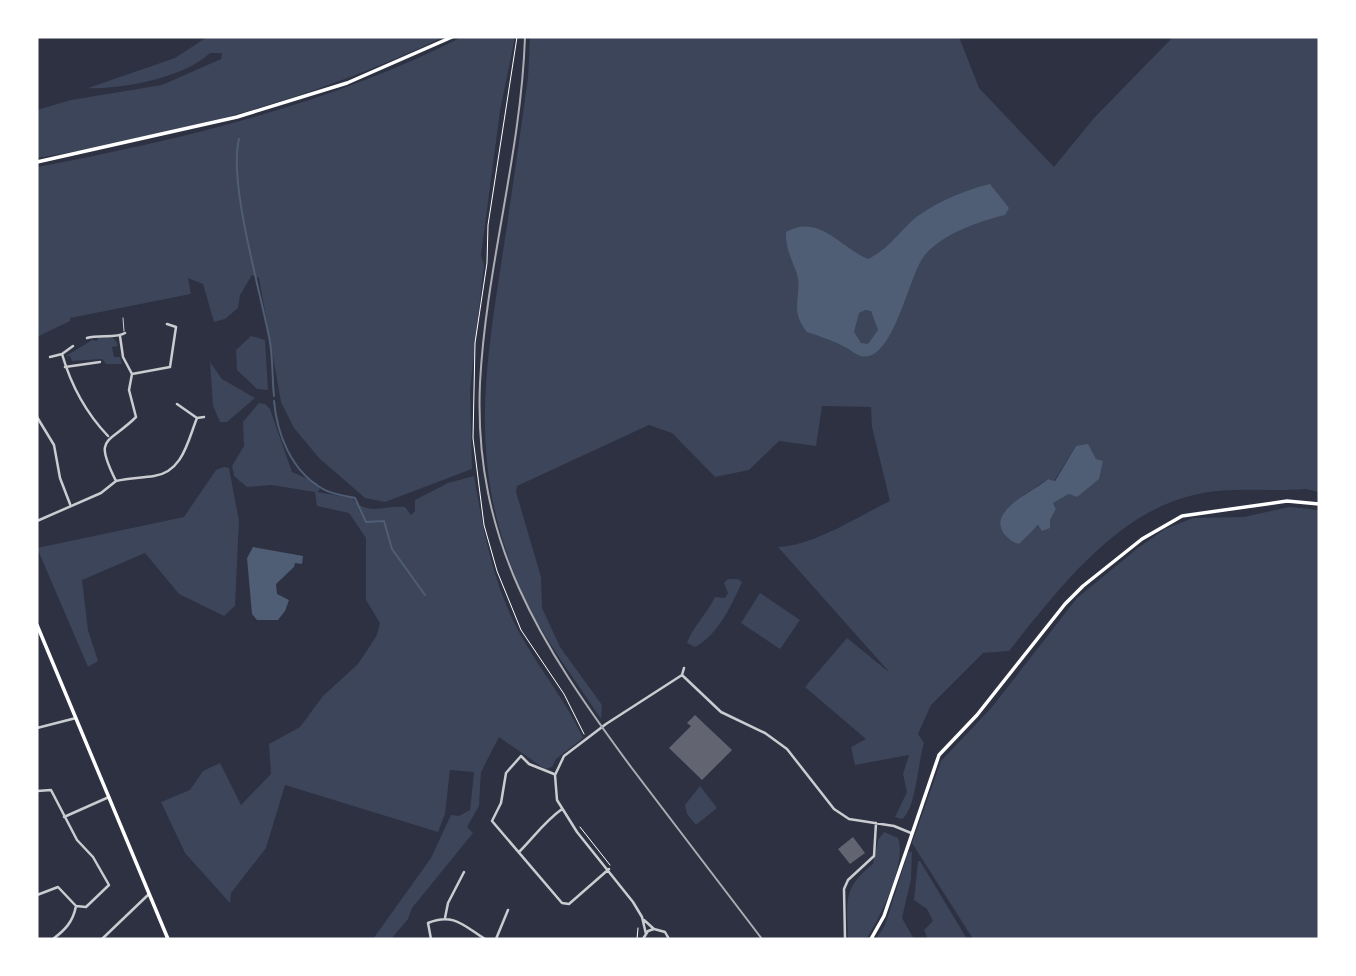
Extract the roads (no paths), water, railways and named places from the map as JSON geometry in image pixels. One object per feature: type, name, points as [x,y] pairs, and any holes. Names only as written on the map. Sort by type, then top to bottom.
[{"type":"main road","points":[[37,162],[156,138],[249,113],[347,83],[452,37]]},
{"type":"main road","points":[[871,939],[884,916],[939,755],[977,715],[1065,604],[1100,571],[1164,524],[1182,516],[1287,502],[1319,504]]},
{"type":"main road","points":[[37,625],[168,939]]},
{"type":"street","points":[[132,374],[170,367],[176,327],[181,323]]},
{"type":"street","points":[[167,324],[176,327]]},
{"type":"street","points":[[87,338],[96,335],[120,336],[125,333]]},
{"type":"street","points":[[116,481],[106,462],[104,447],[108,436],[136,416],[129,390],[132,374],[123,357],[120,336]]},
{"type":"street","points":[[50,357],[62,354],[73,346]]},
{"type":"street","points":[[62,354],[74,390],[92,420],[108,436]]},
{"type":"street","points":[[65,367],[100,362]]},
{"type":"street","points":[[177,404],[197,418],[204,417]]},
{"type":"street","points":[[37,417],[54,445],[60,478],[70,504]]},
{"type":"street","points":[[37,521],[70,504],[101,493],[116,481],[167,472],[180,459],[197,418]]},
{"type":"street","points":[[669,939],[662,930],[654,929],[642,917],[608,869],[577,832],[562,809],[553,786],[564,757],[682,675],[684,668]]},
{"type":"street","points":[[682,675],[721,712],[765,733],[787,749],[834,809],[849,819],[911,833]]},
{"type":"street","points":[[37,728],[76,718]]},
{"type":"street","points":[[555,775],[529,764],[521,756],[506,774],[501,803],[492,821],[562,903],[569,904],[608,869]]},
{"type":"street","points":[[37,791],[51,790],[64,817],[109,885],[86,907],[76,906],[58,887],[37,895]]},
{"type":"street","points":[[64,817],[109,797]]},
{"type":"street","points":[[519,852],[538,833],[541,824],[562,809]]},
{"type":"street","points":[[845,939],[844,889],[848,880],[874,856],[876,823]]},
{"type":"street","points":[[444,918],[448,903],[464,872]]},
{"type":"street","points":[[102,939],[149,894]]},
{"type":"street","points":[[53,939],[64,931],[74,917],[76,906]]},
{"type":"street","points":[[496,939],[508,910]]},
{"type":"street","points":[[642,917],[646,934]]},
{"type":"street","points":[[431,939],[428,923],[444,918],[466,923],[485,939]]},
{"type":"street","points":[[643,939],[654,929]]},
{"type":"lane","points":[[123,318],[125,333]]},
{"type":"waterway","points":[[239,139],[238,183],[247,239],[270,342],[274,396]]},
{"type":"waterway","points":[[274,401],[282,439],[294,462],[326,491],[355,498],[366,522],[384,521],[392,549],[425,595]]},
{"type":"railway","points":[[525,37],[517,124],[489,296],[480,383],[481,440],[488,492],[501,542],[519,588],[568,678],[631,767],[762,939]]}]
